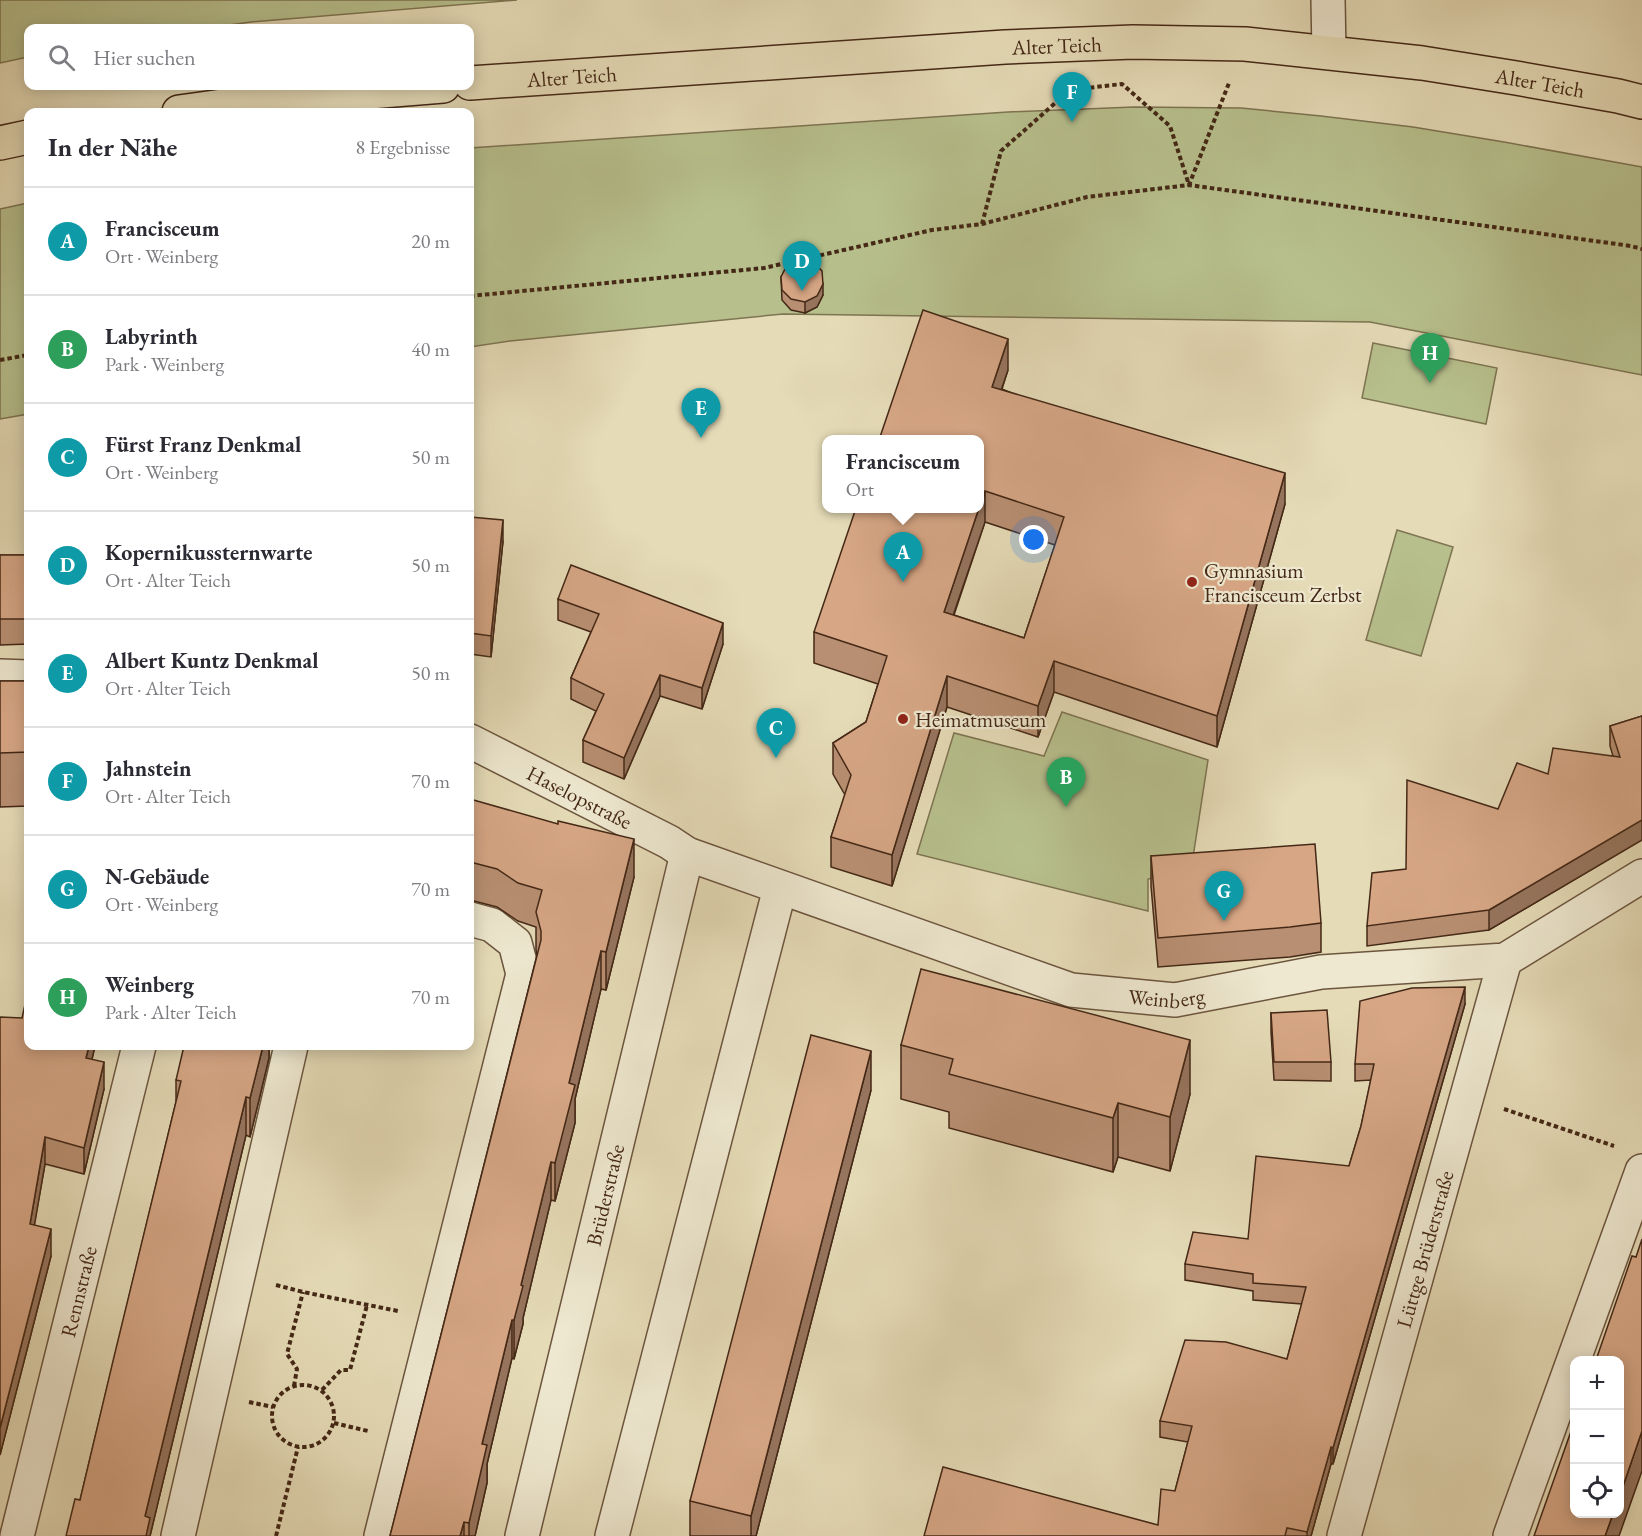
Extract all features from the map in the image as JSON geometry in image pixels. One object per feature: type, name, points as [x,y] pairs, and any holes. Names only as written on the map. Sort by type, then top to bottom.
[{"type":"main road","name":"Alter Teich","points":[[474,83],[1016,47],[1133,42],[1245,44],[1329,52],[1492,74],[1642,102]]},
{"type":"main road","points":[[208,108],[260,101],[394,90]]},
{"type":"main road","points":[[0,144],[24,138]]},
{"type":"street","points":[[1328,0],[1329,52]]},
{"type":"street","points":[[0,676],[24,677]]},
{"type":"street","name":"Haselopstraße","points":[[474,743],[669,842],[687,854]]},
{"type":"street","name":"Weinberg","points":[[687,854],[1071,990],[1175,1000],[1321,972],[1505,960],[1642,876]]},
{"type":"street","name":"Brüderstraße","points":[[522,1536],[687,854]]},
{"type":"street","points":[[612,1536],[780,888]]},
{"type":"street","points":[[381,1536],[523,974],[515,943],[492,925],[474,920]]},
{"type":"street","name":"Lüttge Brüderstraße","points":[[1344,1536],[1505,960]]},
{"type":"street","name":"Rennstraße","points":[[17,1536],[138,1050]]},
{"type":"street","points":[[177,1536],[290,1050]]},
{"type":"street","points":[[1510,1536],[1631,1160]]},
{"type":"path","points":[[1189,185],[1245,44]]},
{"type":"path","points":[[982,225],[1001,151],[1070,90],[1122,84],[1170,126],[1189,185]]},
{"type":"path","points":[[474,296],[764,268],[932,230],[982,225],[1087,197],[1189,185],[1642,249]]},
{"type":"path","points":[[0,360],[24,356]]},
{"type":"path","points":[[1466,1098],[1515,1112],[1631,1160]]},
{"type":"path","points":[[238,1275],[303,1292],[435,1320]]},
{"type":"path","points":[[294,1386],[297,1369],[287,1354],[303,1292]]},
{"type":"path","points":[[322,1390],[341,1370],[350,1370],[367,1305]]},
{"type":"path","points":[[304,1384],[322,1390],[330,1397],[334,1407],[334,1423],[328,1436],[309,1447],[298,1447],[288,1443],[279,1437],[274,1428],[273,1407],[277,1398],[284,1390],[294,1386],[304,1384]]},
{"type":"path","points":[[276,1536],[298,1447]]},
{"type":"green space","points":[[0,0],[517,0],[237,24],[24,24],[24,58],[0,63]]},
{"type":"green space","points":[[1134,107],[1241,108],[1413,127],[1642,167],[1642,375],[1370,322],[783,314],[474,346],[474,148],[1008,112]]},
{"type":"green space","points":[[24,204],[24,415],[0,419],[0,209]]},
{"type":"green space","points":[[1373,343],[1497,368],[1486,424],[1362,398]]},
{"type":"green space","points":[[1397,530],[1453,547],[1421,656],[1366,640]]},
{"type":"green space","points":[[1062,712],[1208,760],[1191,870],[1148,879],[1148,911],[917,854],[954,733],[1044,756]]},
{"type":"building","points":[[799,259],[813,261],[822,271],[823,284],[817,296],[805,302],[791,299],[782,290],[781,277],[787,265]]},
{"type":"building","points":[[923,310],[1008,339],[992,387],[1285,473],[1217,716],[1054,661],[1038,706],[947,676],[892,855],[831,837],[851,775],[833,743],[866,722],[887,656],[814,632],[854,513],[977,513],[944,612],[1024,638],[1064,517],[985,491],[984,494],[984,435],[881,435]]},
{"type":"building","points":[[474,517],[503,520],[491,636],[474,634]]},
{"type":"building","points":[[0,555],[24,555],[24,619],[0,619]]},
{"type":"building","points":[[571,565],[723,623],[702,688],[660,675],[624,758],[583,740],[604,694],[571,678],[599,614],[558,599]]},
{"type":"building","points":[[0,681],[24,681],[24,752],[0,753]]},
{"type":"building","points":[[1642,716],[1642,820],[1489,910],[1367,926],[1372,873],[1406,869],[1407,780],[1498,809],[1517,763],[1548,774],[1553,748],[1620,757],[1610,726]]},
{"type":"building","points":[[474,800],[558,824],[558,821],[634,839],[606,952],[601,951],[569,1083],[575,1085],[555,1163],[551,1162],[521,1285],[523,1286],[514,1320],[512,1320],[482,1444],[487,1445],[469,1523],[464,1522],[460,1536],[390,1536],[541,940],[536,912],[542,890],[518,883],[497,869],[474,863]]},
{"type":"building","points":[[1315,844],[1321,923],[1158,938],[1151,856]]},
{"type":"building","points":[[921,969],[1190,1040],[1170,1117],[1118,1103],[1113,1118],[949,1074],[953,1059],[901,1045]]},
{"type":"building","points":[[1465,987],[1307,1532],[1287,1528],[1285,1536],[924,1536],[943,1467],[1158,1525],[1161,1489],[1175,1491],[1192,1426],[1160,1421],[1185,1340],[1226,1342],[1287,1359],[1306,1287],[1253,1283],[1253,1274],[1185,1264],[1193,1232],[1248,1239],[1256,1156],[1349,1166],[1361,1126],[1374,1064],[1355,1064],[1360,1001],[1412,988]]},
{"type":"building","points":[[24,1009],[24,1050],[88,1050],[86,1058],[104,1062],[84,1148],[45,1137],[30,1224],[51,1229],[0,1428],[0,1017],[22,1018]]},
{"type":"building","points":[[1327,1010],[1331,1062],[1274,1062],[1271,1013]]},
{"type":"building","points":[[811,1035],[871,1051],[751,1516],[690,1501]]},
{"type":"building","points":[[183,1050],[262,1050],[250,1098],[246,1097],[145,1516],[150,1518],[146,1536],[66,1536],[75,1499],[80,1500],[181,1081],[176,1080]]},
{"type":"building","points":[[1642,1239],[1642,1431],[1624,1483],[1624,1356],[1597,1356],[1632,1256],[1636,1257]]},
{"type":"building","points":[[1570,1434],[1570,1518],[1612,1518],[1605,1536],[1534,1536]]},
{"type":"place","name":"Jahnstein","points":[[1072,122]]},
{"type":"place","name":"Kopernikussternwarte","points":[[802,291]]},
{"type":"place","name":"Weinberg","points":[[1430,383]]},
{"type":"place","name":"Albert Kuntz Denkmal","points":[[701,438]]},
{"type":"place","name":"Francisceum","points":[[903,582]]},
{"type":"place","name":"Gymnasium Francisceum Zerbst","points":[[1192,582]]},
{"type":"place","name":"Heimatmuseum","points":[[903,719]]},
{"type":"place","name":"Fürst Franz Denkmal","points":[[776,758]]},
{"type":"place","name":"Labyrinth","points":[[1066,807]]},
{"type":"place","name":"N-Gebäude","points":[[1224,921]]}]
